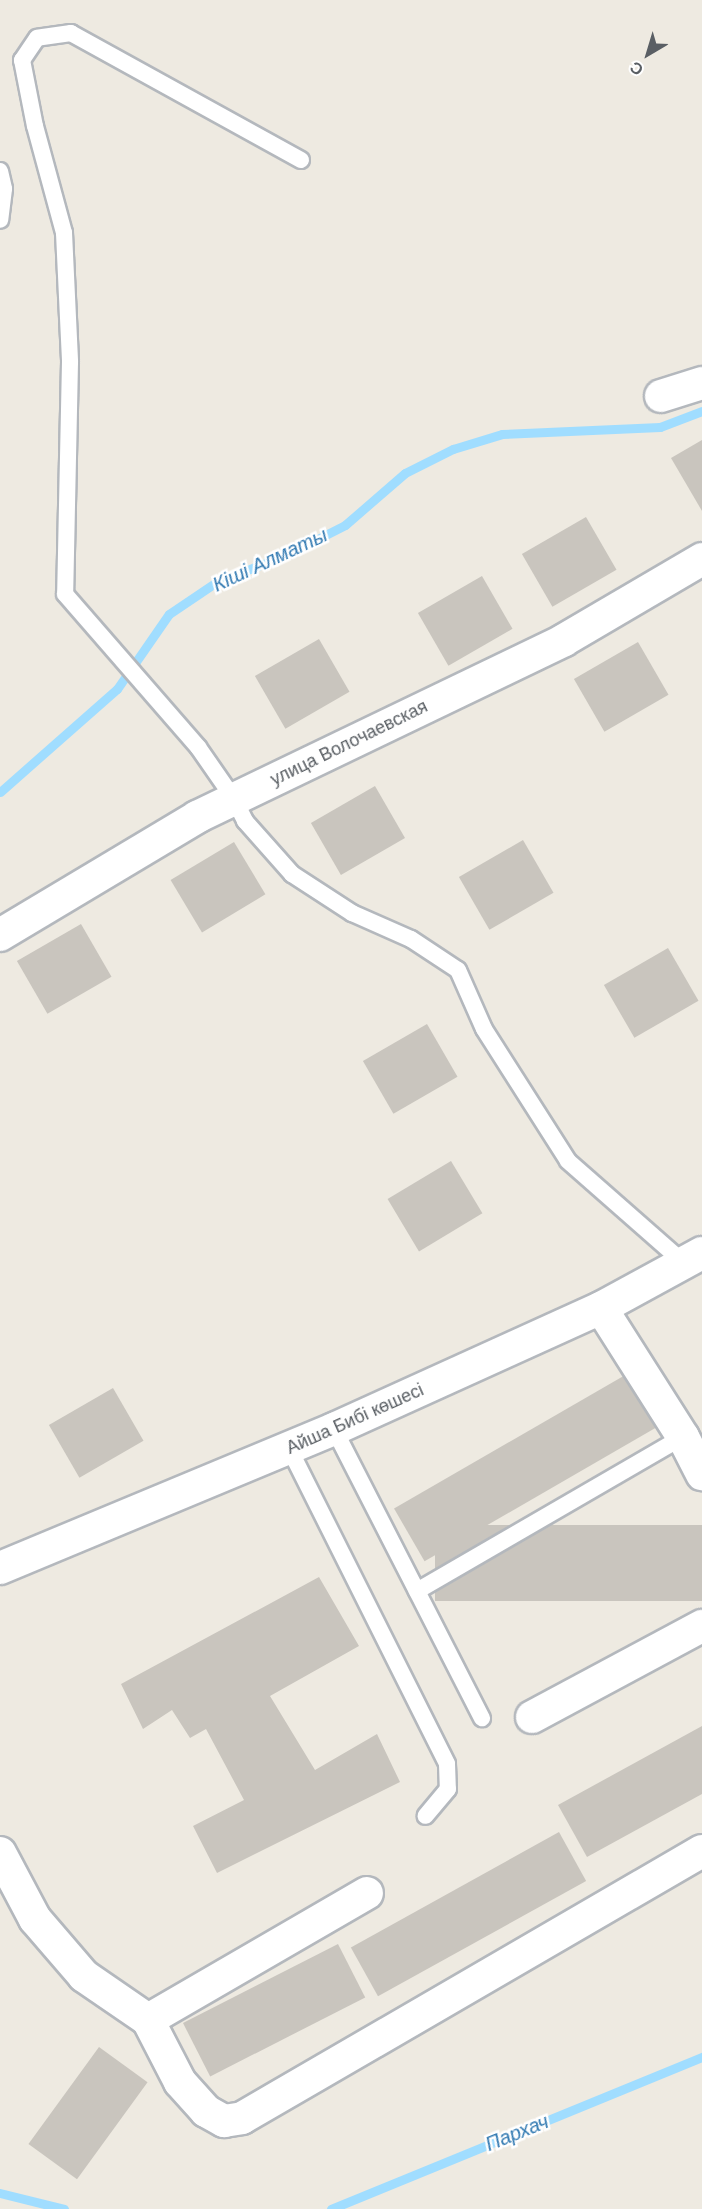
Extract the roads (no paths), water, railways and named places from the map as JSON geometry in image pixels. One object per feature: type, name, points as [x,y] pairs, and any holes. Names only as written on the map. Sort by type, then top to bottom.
[{"type":"street","points":[[661,396],[702,383]]},
{"type":"street","name":"улица Волочаевская","points":[[0,935],[197,817],[564,640],[702,559]]},
{"type":"street","name":"Айша Бибі көшесі","points":[[0,1568],[334,1429],[601,1308],[693,1258]]},
{"type":"street","points":[[601,1308],[683,1437],[702,1474]]},
{"type":"street","points":[[532,1717],[702,1626]]},
{"type":"street","points":[[0,1853],[35,1919],[84,1976],[148,2020],[180,2082],[206,2111],[224,2121],[242,2118],[702,1851]]},
{"type":"street","points":[[148,2020],[367,1893]]},
{"type":"lane","points":[[301,160],[71,33],[37,38],[22,60],[35,126],[64,232],[70,362],[65,594],[198,747],[234,799],[245,821],[292,874],[351,913],[411,939],[458,970],[484,1029],[568,1161],[693,1258]]},
{"type":"lane","points":[[0,171],[4,189],[0,220]]},
{"type":"lane","points":[[334,1429],[483,1718]]},
{"type":"lane","points":[[417,1591],[683,1437]]},
{"type":"lane","points":[[289,1448],[447,1764],[448,1789],[425,1816]]},
{"type":"waterway","name":"Кіші Алматы","points":[[0,792],[117,689],[169,614],[218,581],[284,556],[345,525],[405,473],[453,449],[502,434],[660,427],[702,411]]},
{"type":"waterway","name":"Пархач","points":[[331,2209],[702,2057]]},
{"type":"waterway","name":"Пархач","points":[[0,2193],[64,2209]]}]
